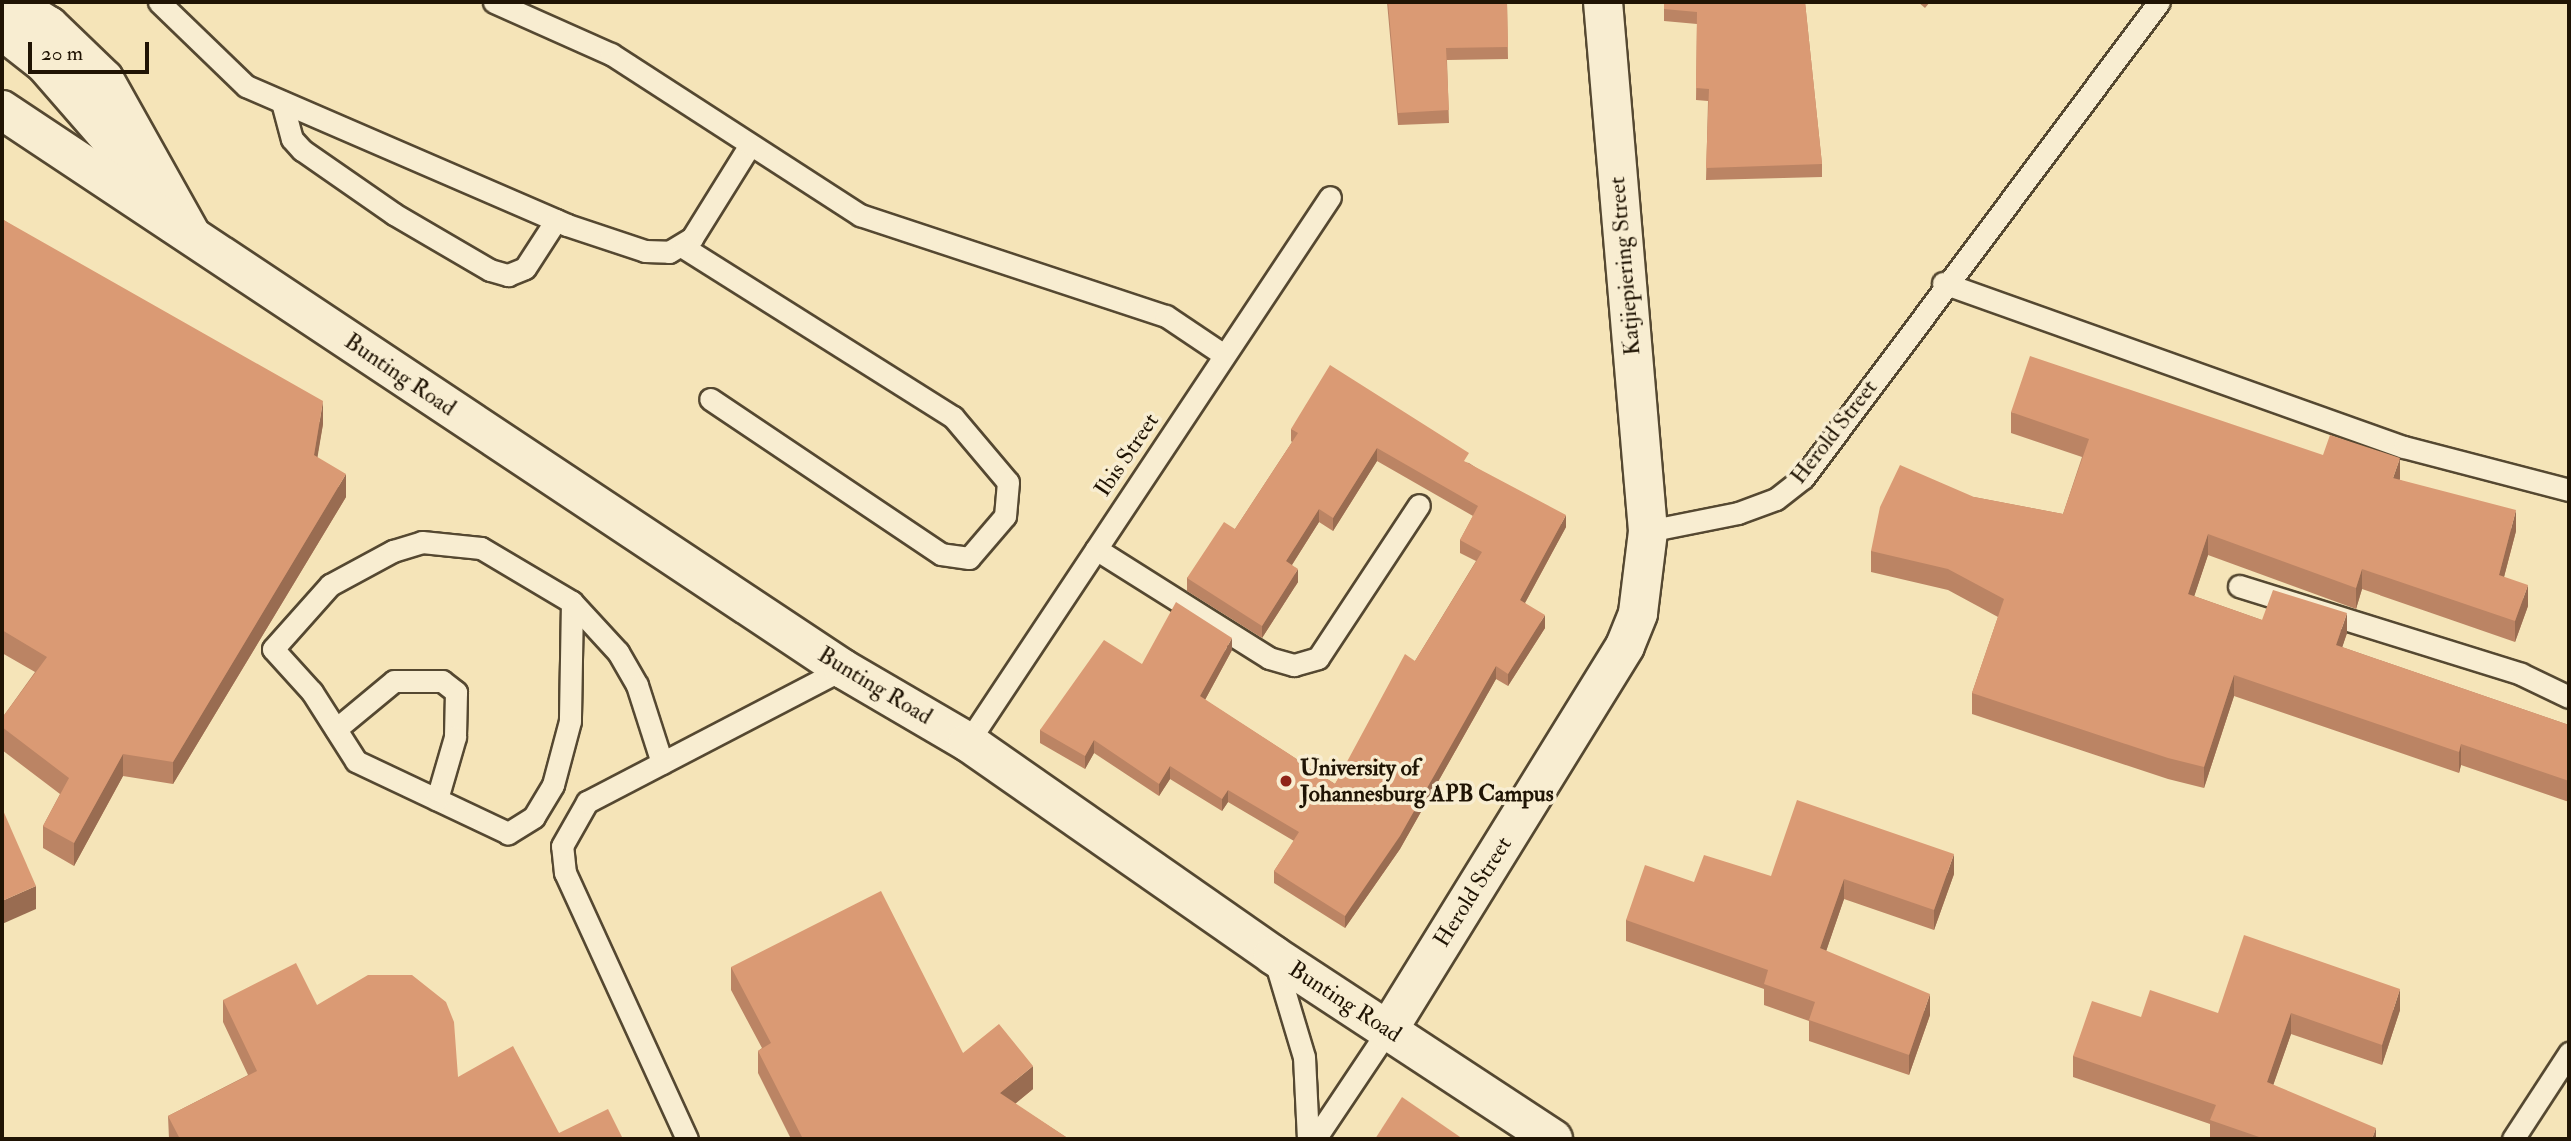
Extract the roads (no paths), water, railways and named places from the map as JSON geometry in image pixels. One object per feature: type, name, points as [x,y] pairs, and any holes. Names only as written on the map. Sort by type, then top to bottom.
[{"type":"street","name":"Bunting Road","points":[[10,2],[49,26],[104,79],[193,238]]},
{"type":"street","name":"Katjiepiering Street","points":[[1603,2],[1648,531]]},
{"type":"street","name":"Bunting Road","points":[[2,30],[55,74],[193,238]]},
{"type":"street","name":"Bunting Road","points":[[2,88],[193,238]]},
{"type":"street","name":"Bunting Road","points":[[2,110],[843,669],[968,742],[1273,955],[1553,1139]]},
{"type":"street","name":"Herold Street","points":[[1388,1030],[1625,646],[1641,600],[1648,531]]},
{"type":"lane","points":[[159,2],[246,86],[556,220],[645,251],[683,247],[953,417],[1008,482],[1005,516],[969,558],[941,554],[710,399]]},
{"type":"lane","points":[[494,2],[611,54],[860,215],[1166,316],[1224,355]]},
{"type":"lane","name":"Herold Street","points":[[1648,531],[1738,513],[1776,499],[1803,478],[1943,283],[2160,2]]},
{"type":"lane","points":[[282,102],[292,139],[302,150],[394,214],[490,270],[508,275],[525,268],[556,220]]},
{"type":"lane","points":[[683,247],[750,145]]},
{"type":"lane","name":"Ibis Street","points":[[968,742],[1330,197]]},
{"type":"lane","points":[[1943,283],[2404,446],[2569,490]]},
{"type":"lane","points":[[1096,549],[1269,658],[1294,666],[1318,658],[1419,505]]},
{"type":"lane","points":[[572,602],[570,720],[553,785],[534,817],[508,833],[356,761],[336,729],[273,649],[330,585],[360,568],[422,542],[449,541],[511,560],[572,602],[638,685],[662,763]]},
{"type":"lane","points":[[2239,586],[2521,674],[2569,697]]},
{"type":"lane","points":[[687,1139],[565,873],[562,846],[587,802],[843,669]]},
{"type":"lane","points":[[336,729],[394,681],[442,681],[456,692],[455,726],[437,799]]},
{"type":"lane","points":[[1273,955],[1300,1038],[1308,1139]]},
{"type":"lane","points":[[1315,1139],[1388,1030]]},
{"type":"lane","points":[[2512,1139],[2569,1053]]},
{"type":"place","name":"University of Johannesburg APB Campus","points":[[1286,781]]}]
